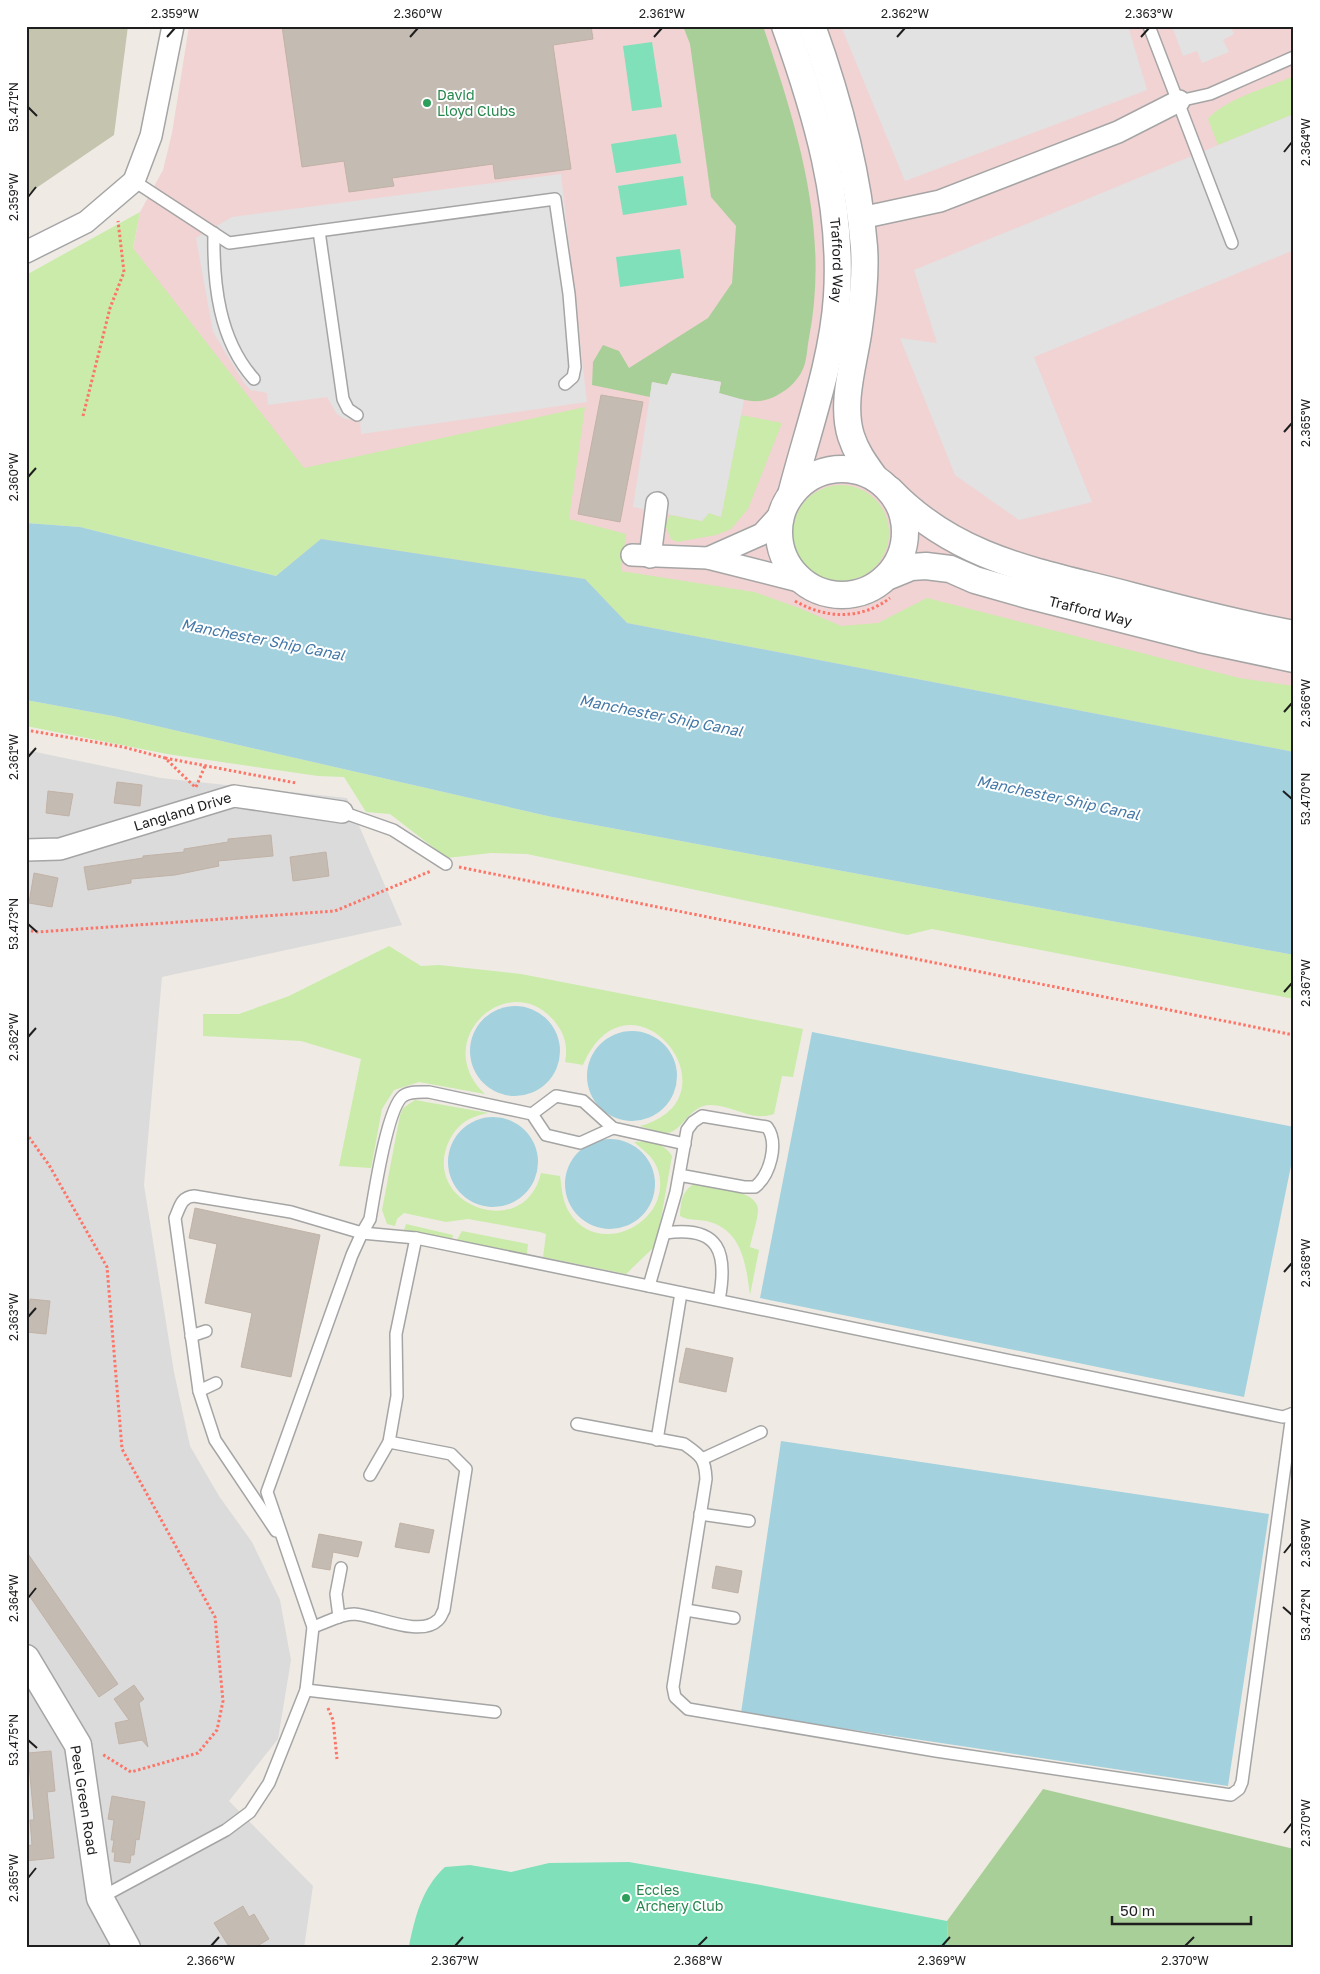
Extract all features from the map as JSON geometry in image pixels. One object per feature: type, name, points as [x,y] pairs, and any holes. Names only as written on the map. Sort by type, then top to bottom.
[{"type":"street","points":[[26,252],[86,222],[134,181],[151,136],[173,26]]},
{"type":"street","name":"Trafford Way","points":[[785,26],[818,130],[832,192],[838,239],[837,297],[828,361],[786,504]]},
{"type":"street","name":"Trafford Way","points":[[812,26],[828,71],[846,134],[855,176],[864,249],[863,293],[848,400],[850,434],[860,458],[883,484],[915,514],[936,530],[999,560],[1200,613],[1294,634]]},
{"type":"street","points":[[860,218],[940,201],[1118,132],[1179,101]]},
{"type":"street","points":[[658,503],[641,556],[708,558],[798,591],[819,591],[838,595],[856,594],[874,587],[891,586],[905,542],[905,524],[900,506],[883,484],[858,470],[839,468],[820,472],[804,481],[762,534],[708,558]]},
{"type":"street","points":[[786,504],[779,531],[781,550],[790,567],[798,591]]},
{"type":"street","name":"Trafford Way","points":[[891,586],[910,567],[926,566],[950,570],[976,580],[1031,596],[1200,639],[1294,659]]},
{"type":"street","name":"Langland Drive","points":[[26,850],[60,849],[202,796],[234,796],[342,812]]},
{"type":"street","name":"Peel Green Road","points":[[26,1658],[78,1745],[100,1898],[127,1948]]},
{"type":"lane","points":[[1149,26],[1232,242]]},
{"type":"lane","points":[[1179,101],[1210,94],[1294,58]]},
{"type":"lane","points":[[134,181],[230,243],[555,199],[569,294],[575,366],[573,378],[565,384]]},
{"type":"lane","points":[[319,231],[343,399],[348,409],[358,414]]},
{"type":"lane","points":[[214,233],[213,268],[227,337],[242,365],[254,379]]},
{"type":"lane","points":[[342,812],[393,830],[446,864]]},
{"type":"lane","points":[[100,1898],[226,1830],[250,1812],[268,1782],[306,1690],[313,1627],[267,1492],[352,1255],[370,1219],[392,1112],[403,1096],[412,1092],[429,1092],[532,1114],[546,1135],[580,1143],[614,1128]]},
{"type":"lane","points":[[532,1114],[556,1096],[583,1101],[614,1128],[685,1144]]},
{"type":"lane","points":[[649,1286],[665,1233],[679,1175],[687,1130],[702,1116],[767,1127],[773,1141],[766,1176],[755,1187],[744,1187],[679,1175]]},
{"type":"lane","points":[[285,1545],[215,1440],[199,1391],[175,1218],[182,1200],[188,1196],[291,1212],[362,1234],[416,1238],[1283,1417],[1293,1415],[1242,1782],[1239,1789],[1230,1795],[936,1751],[688,1708],[674,1697],[673,1686],[706,1479],[706,1464],[684,1444],[577,1424]]},
{"type":"lane","points":[[665,1233],[692,1231],[705,1236],[716,1245],[723,1264],[723,1278],[719,1300]]},
{"type":"lane","points":[[370,1475],[389,1442],[397,1396],[396,1334],[416,1238]]},
{"type":"lane","points":[[656,1440],[681,1293]]},
{"type":"lane","points":[[191,1336],[206,1332]]},
{"type":"lane","points":[[199,1391],[216,1383]]},
{"type":"lane","points":[[702,1459],[761,1432]]},
{"type":"lane","points":[[313,1627],[339,1617],[354,1614],[410,1626],[427,1626],[438,1620],[444,1610],[466,1468],[451,1454],[389,1442]]},
{"type":"lane","points":[[700,1514],[749,1521]]},
{"type":"lane","points":[[339,1617],[336,1594],[341,1568]]},
{"type":"lane","points":[[686,1610],[734,1618]]},
{"type":"lane","points":[[306,1690],[495,1712]]},
{"type":"path","points":[[83,416],[110,308],[124,272],[119,243],[116,197]]},
{"type":"path","points":[[798,591],[823,614],[847,615],[868,611],[891,586]]},
{"type":"path","points":[[26,730],[123,747],[165,758],[300,784]]},
{"type":"path","points":[[165,758],[202,796]]},
{"type":"path","points":[[202,796],[205,766]]},
{"type":"path","points":[[26,930],[38,932],[335,912],[446,864],[1294,1035]]},
{"type":"path","points":[[26,1133],[49,1166],[107,1267],[122,1449],[215,1616],[223,1701],[217,1730],[198,1753],[131,1772],[105,1756],[78,1745]]},
{"type":"path","points":[[320,1691],[333,1720],[337,1759]]},
{"type":"shaded area","points":[[26,26],[128,26],[114,135],[26,195]]},
{"type":"shaded area","points":[[189,26],[1294,26],[1294,752],[627,623],[80,527],[140,212],[163,170],[172,133]]},
{"type":"shaded area","points":[[841,26],[1128,26],[1147,90],[905,181]]},
{"type":"shaded area","points":[[1172,26],[1230,26],[1234,34],[1223,40],[1229,52],[1202,63],[1197,51],[1183,56]]},
{"type":"shaded area","points":[[1294,114],[1294,250],[1034,357],[1092,502],[1019,520],[955,475],[900,338],[937,343],[914,270]]},
{"type":"shaded area","points":[[561,174],[587,402],[361,434],[360,420],[345,419],[337,414],[327,397],[268,405],[267,393],[251,390],[244,383],[213,332],[196,238],[232,217]]},
{"type":"shaded area","points":[[672,373],[721,382],[719,393],[744,400],[721,517],[709,513],[702,521],[633,507],[652,382],[667,385]]},
{"type":"shaded area","points":[[26,750],[161,778],[347,798],[402,925],[162,977],[144,1185],[174,1372],[190,1446],[219,1496],[252,1542],[280,1600],[291,1660],[278,1739],[229,1801],[313,1886],[304,1948],[26,1948]]},
{"type":"green space","points":[[683,26],[763,26],[787,102],[807,179],[813,218],[815,258],[814,298],[806,359],[804,367],[795,382],[778,395],[766,400],[755,401],[734,398],[719,393],[721,382],[672,373],[667,385],[652,382],[650,397],[592,385],[593,362],[603,345],[619,351],[629,368],[708,318],[732,283],[736,226],[711,197],[690,44]]},
{"type":"green space","points":[[652,42],[662,107],[632,111],[623,46]]},
{"type":"green space","points":[[1294,76],[1294,114],[1218,145],[1208,119],[1225,105]]},
{"type":"green space","points":[[676,134],[681,163],[616,173],[611,144]]},
{"type":"green space","points":[[683,176],[687,205],[623,215],[618,186]]},
{"type":"green space","points":[[140,212],[133,248],[304,468],[585,407],[569,519],[626,534],[621,571],[754,592],[841,626],[878,623],[927,598],[1239,678],[1294,686],[1294,752],[627,623],[585,579],[321,539],[276,576],[80,527],[26,523],[26,275]]},
{"type":"green space","points":[[680,249],[684,278],[620,287],[616,257]]},
{"type":"green space","points":[[741,415],[782,423],[748,509],[731,529],[716,535],[677,542],[671,539],[665,525],[670,515],[702,521],[709,513],[721,517]]},
{"type":"green space","points":[[841,485],[859,489],[875,499],[885,515],[889,533],[885,551],[875,567],[859,577],[841,581],[823,577],[807,567],[797,551],[793,533],[797,515],[807,499],[823,489]]},
{"type":"green space","points":[[26,700],[113,716],[552,817],[1294,955],[1294,999],[932,929],[907,935],[527,854],[491,853],[447,858],[390,814],[366,812],[344,777],[318,776],[167,754],[26,726]]},
{"type":"green space","points":[[389,946],[421,966],[439,965],[521,974],[803,1029],[793,1077],[782,1076],[774,1114],[758,1116],[718,1106],[703,1106],[691,1114],[672,1132],[656,1131],[640,1126],[669,1111],[682,1089],[680,1066],[668,1044],[649,1030],[626,1025],[603,1036],[583,1065],[565,1062],[565,1041],[555,1022],[537,1007],[517,1002],[498,1006],[482,1017],[470,1033],[466,1052],[470,1073],[485,1094],[419,1082],[394,1090],[382,1109],[371,1168],[339,1166],[361,1059],[301,1041],[203,1036],[203,1014],[239,1014],[289,996]]},
{"type":"green space","points":[[415,1100],[489,1113],[477,1116],[462,1124],[450,1139],[444,1162],[448,1181],[460,1197],[477,1207],[496,1211],[515,1207],[531,1195],[541,1173],[560,1176],[564,1199],[569,1212],[582,1226],[597,1233],[614,1234],[630,1228],[645,1219],[655,1205],[660,1189],[658,1170],[651,1158],[634,1142],[651,1142],[665,1148],[672,1156],[658,1236],[653,1248],[626,1274],[543,1257],[546,1234],[540,1232],[468,1219],[446,1222],[404,1213],[397,1219],[395,1226],[387,1224],[382,1210],[400,1115],[403,1108]]},
{"type":"green space","points":[[696,1183],[742,1193],[756,1203],[758,1213],[750,1247],[759,1250],[750,1295],[741,1251],[730,1234],[710,1222],[687,1219],[680,1216],[683,1196]]},
{"type":"green space","points":[[406,1224],[453,1235],[452,1239],[404,1230]]},
{"type":"green space","points":[[462,1231],[528,1244],[527,1254],[457,1240]]},
{"type":"green space","points":[[1043,1789],[1294,1849],[1294,1948],[948,1948],[947,1921]]},
{"type":"green space","name":"Eccles Archery Club","points":[[629,1862],[947,1921],[948,1948],[409,1946],[417,1914],[425,1894],[437,1875],[445,1867],[470,1865],[511,1872],[549,1863]]},
{"type":"water","name":"Manchester Ship Canal","points":[[26,523],[80,527],[276,576],[321,539],[585,579],[627,623],[1294,752],[1294,955],[552,817],[113,716],[26,700]]},
{"type":"water","points":[[506,1006],[524,1006],[540,1013],[553,1026],[560,1042],[560,1060],[553,1076],[540,1089],[524,1096],[506,1096],[490,1089],[477,1076],[470,1060],[470,1042],[477,1026],[490,1013]]},
{"type":"water","points":[[623,1031],[641,1031],[657,1038],[670,1051],[677,1067],[677,1085],[670,1101],[657,1114],[641,1121],[623,1121],[607,1114],[594,1101],[587,1085],[587,1067],[594,1051],[607,1038]]},
{"type":"water","points":[[812,1032],[1294,1127],[1294,1151],[1244,1397],[760,1298]]},
{"type":"water","points":[[484,1117],[502,1117],[518,1124],[531,1137],[538,1153],[538,1171],[531,1187],[518,1200],[502,1207],[484,1207],[468,1200],[455,1187],[448,1171],[448,1153],[455,1137],[468,1124]]},
{"type":"water","points":[[601,1139],[619,1139],[635,1146],[648,1159],[655,1175],[655,1193],[648,1209],[635,1222],[619,1229],[601,1229],[585,1222],[572,1209],[565,1193],[565,1175],[572,1159],[585,1146]]},
{"type":"water","points":[[781,1441],[1269,1514],[1228,1786],[741,1713]]},
{"type":"building","name":"David Lloyd Clubs","points":[[282,26],[591,26],[593,39],[553,45],[571,169],[495,179],[493,164],[392,178],[394,186],[349,192],[344,161],[302,167]]},
{"type":"building","points":[[601,395],[643,402],[620,522],[578,514]]},
{"type":"building","points":[[117,782],[142,785],[140,806],[114,803]]},
{"type":"building","points":[[48,791],[73,794],[69,816],[46,813]]},
{"type":"building","points":[[271,835],[273,856],[218,861],[219,866],[175,875],[131,879],[131,883],[88,890],[84,867],[143,858],[143,856],[184,852],[184,849],[228,842],[228,839]]},
{"type":"building","points":[[326,852],[329,876],[293,881],[290,857]]},
{"type":"building","points":[[34,873],[58,878],[52,907],[29,903]]},
{"type":"building","points":[[195,1208],[320,1235],[291,1377],[241,1367],[252,1313],[205,1303],[217,1244],[189,1238]]},
{"type":"building","points":[[30,1299],[50,1301],[46,1334],[26,1332]]},
{"type":"building","points":[[686,1348],[733,1358],[726,1392],[679,1382]]},
{"type":"building","points":[[400,1523],[434,1530],[429,1553],[395,1547]]},
{"type":"building","points":[[319,1534],[362,1542],[358,1557],[333,1552],[330,1570],[312,1567]]},
{"type":"building","points":[[26,1551],[118,1684],[99,1697],[26,1591]]},
{"type":"building","points":[[716,1566],[742,1571],[738,1593],[712,1588]]},
{"type":"building","points":[[134,1685],[144,1699],[139,1703],[148,1747],[142,1740],[119,1744],[115,1723],[129,1720],[114,1699]]},
{"type":"building","points":[[51,1751],[55,1791],[47,1792],[54,1858],[26,1861],[26,1846],[32,1845],[30,1820],[34,1820],[28,1753]]},
{"type":"building","points":[[112,1796],[145,1802],[139,1840],[136,1839],[134,1855],[131,1855],[130,1863],[114,1861],[115,1852],[112,1852],[114,1840],[111,1840],[114,1820],[108,1819]]},
{"type":"building","points":[[243,1906],[249,1917],[254,1914],[269,1939],[254,1948],[230,1948],[214,1923]]},
{"type":"place","name":"David Lloyd Clubs","points":[[427,103]]},
{"type":"place","name":"Eccles Archery Club","points":[[626,1898]]}]
